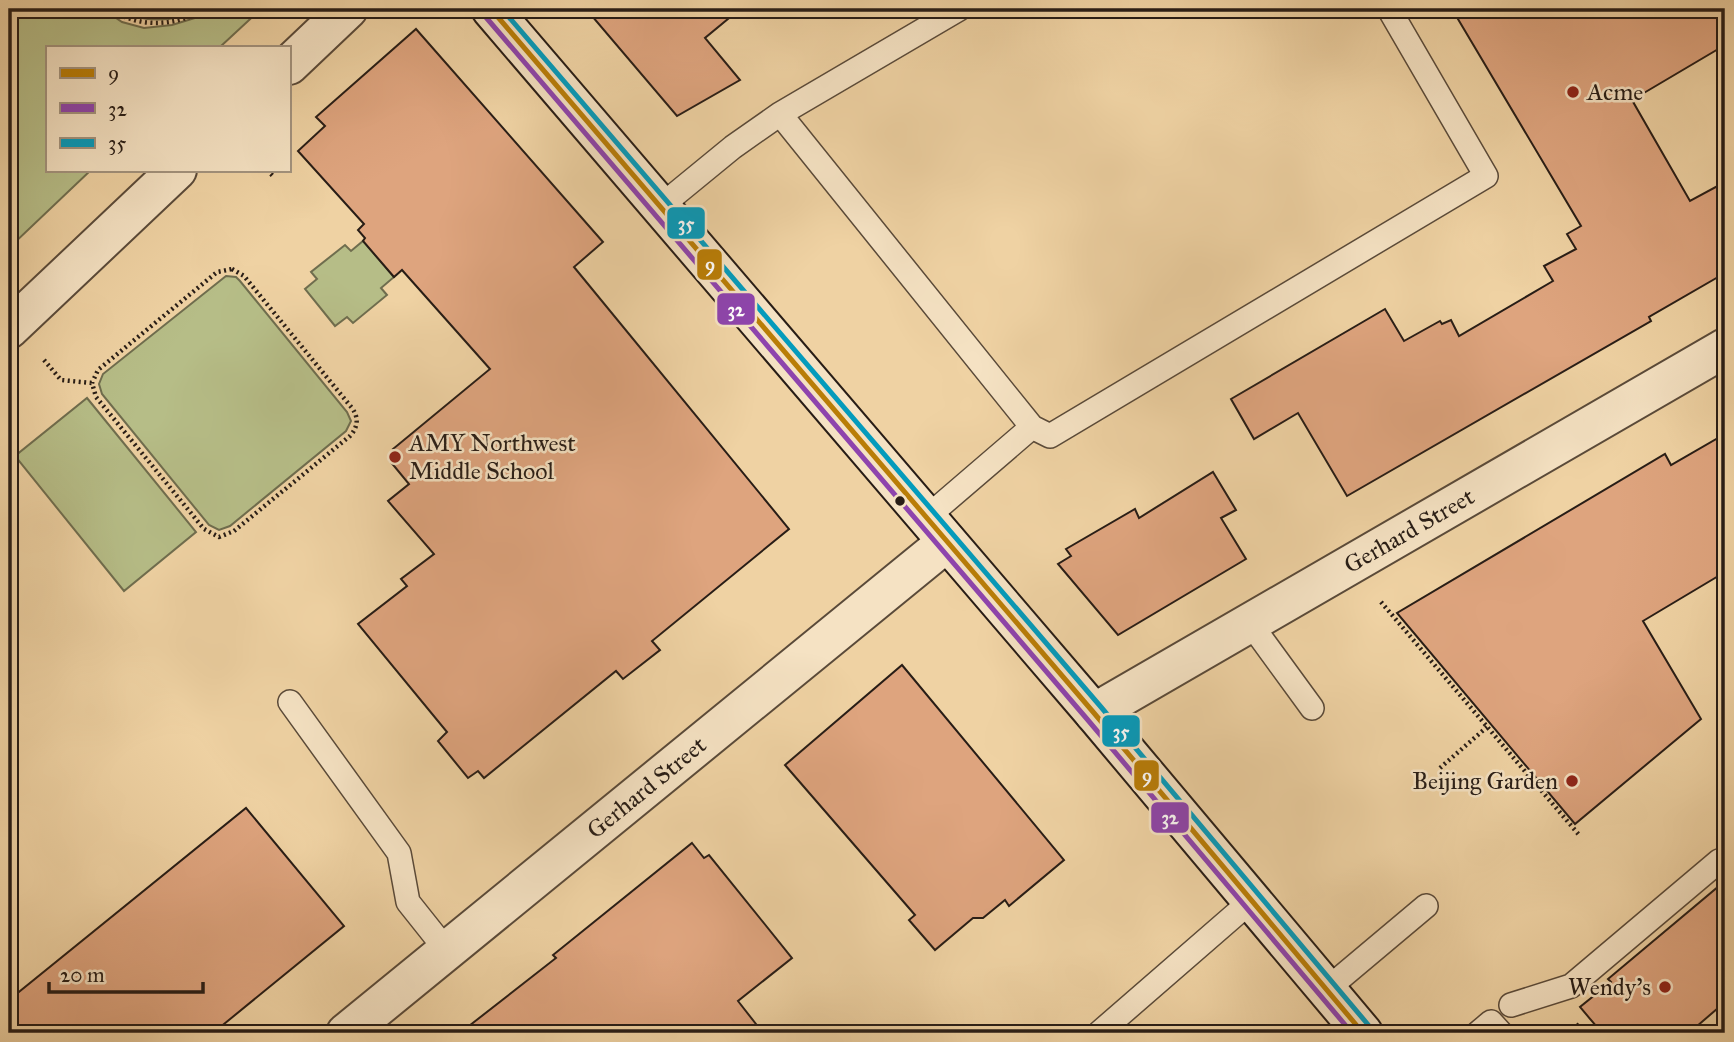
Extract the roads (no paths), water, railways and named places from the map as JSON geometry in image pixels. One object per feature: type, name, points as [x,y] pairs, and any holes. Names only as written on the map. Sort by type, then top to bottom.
[{"type":"street","points":[[290,64],[348,9]]},
{"type":"street","points":[[491,9],[1094,713],[1363,1033]]},
{"type":"street","points":[[9,329],[175,172]]},
{"type":"street","name":"Gerhard Street","points":[[1094,713],[1725,348]]},
{"type":"street","name":"Gerhard Street","points":[[346,1033],[447,951],[937,530]]},
{"type":"lane","points":[[661,206],[733,147],[780,114],[959,9]]},
{"type":"lane","points":[[780,114],[1032,427],[1051,436],[1486,176],[1389,9]]},
{"type":"lane","points":[[937,530],[1032,427]]},
{"type":"lane","points":[[1250,623],[1312,708]]},
{"type":"lane","points":[[290,702],[399,853],[408,902],[447,951]]},
{"type":"lane","points":[[1511,1005],[1571,986],[1718,861],[1725,859]]},
{"type":"lane","points":[[1099,1033],[1251,901]]},
{"type":"lane","points":[[1326,989],[1426,906]]},
{"type":"place","name":"Acme","points":[[1573,92]]},
{"type":"place","name":"AMY Northwest Middle School","points":[[395,457]]},
{"type":"place","name":"Beijing Garden","points":[[1572,781]]},
{"type":"place","name":"Wendy's","points":[[1665,987]]}]
